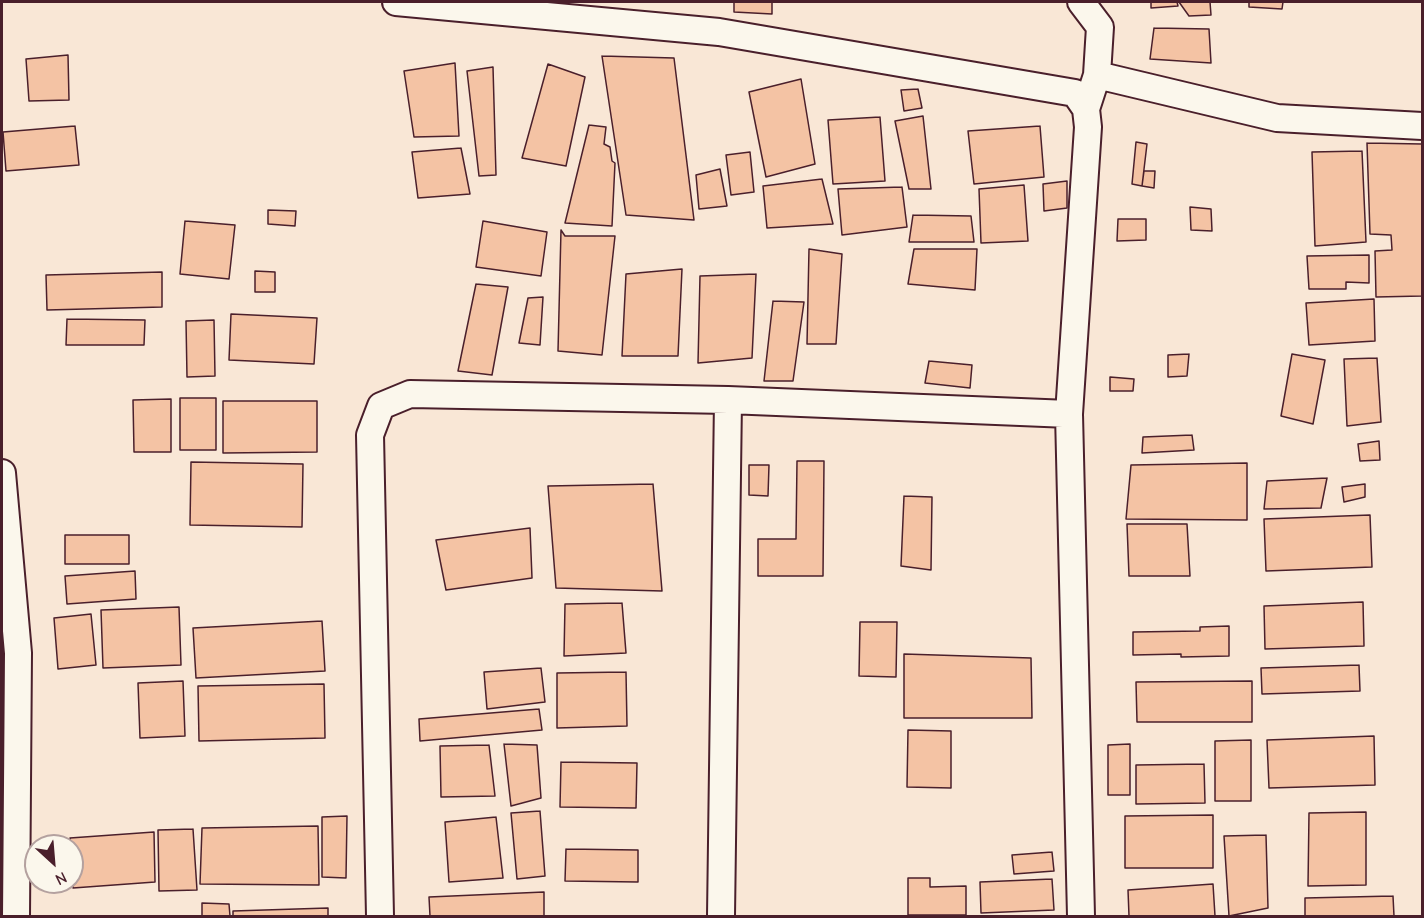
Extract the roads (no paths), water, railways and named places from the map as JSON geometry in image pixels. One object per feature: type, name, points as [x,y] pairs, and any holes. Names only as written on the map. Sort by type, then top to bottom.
[{"type":"street","points":[[396,2],[719,32],[1075,93],[1086,109]]},
{"type":"street","points":[[1081,2],[1100,27],[1097,75],[1086,109],[1088,127],[1069,414],[1081,916]]},
{"type":"street","points":[[1097,75],[1277,118],[1422,126]]},
{"type":"street","points":[[380,916],[370,435],[381,406],[410,394],[728,400],[1069,414]]},
{"type":"street","points":[[721,916],[728,400]]},
{"type":"street","points":[[2,473],[10,656],[16,916]]}]
